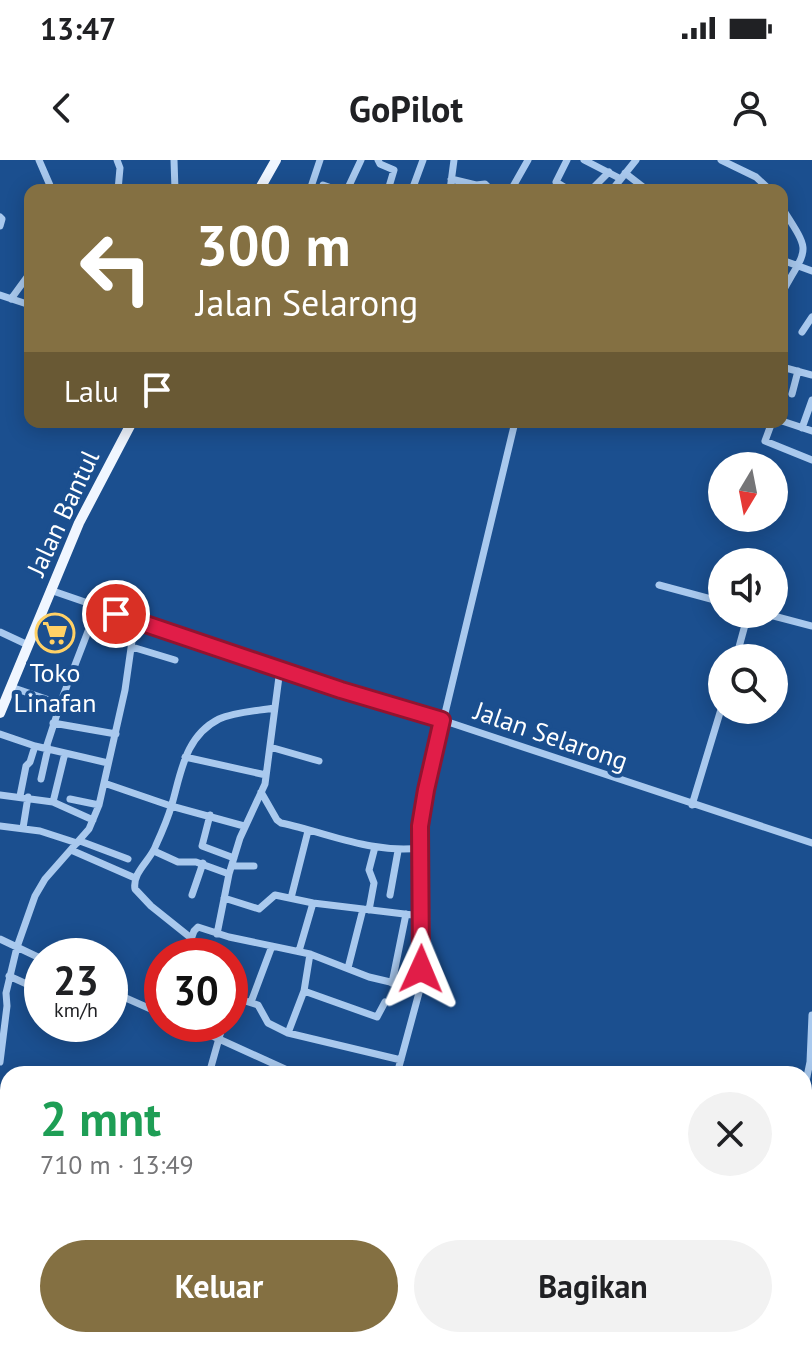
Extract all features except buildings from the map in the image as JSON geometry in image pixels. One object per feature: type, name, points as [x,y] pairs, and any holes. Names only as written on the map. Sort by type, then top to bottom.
[{"type":"main road","points":[[262,184],[276,160]]},
{"type":"main road","name":"Jalan Bantul","points":[[0,713],[92,496],[129,428]]},
{"type":"street","points":[[39,160],[49,184]]},
{"type":"street","points":[[117,160],[120,168],[119,184]]},
{"type":"street","points":[[174,160],[175,184]]},
{"type":"street","points":[[312,184],[320,160]]},
{"type":"street","points":[[350,184],[361,160]]},
{"type":"street","points":[[378,160],[394,170],[390,184]]},
{"type":"street","points":[[414,184],[423,160]]},
{"type":"street","points":[[451,184],[454,160]]},
{"type":"street","points":[[514,184],[528,160]]},
{"type":"street","points":[[559,184],[556,182],[567,160]]},
{"type":"street","points":[[584,160],[637,184]]},
{"type":"street","points":[[617,184],[636,160]]},
{"type":"street","points":[[721,160],[741,164],[764,184]]},
{"type":"street","points":[[597,184],[609,172]]},
{"type":"street","points":[[451,179],[472,184]]},
{"type":"street","points":[[0,217],[0,226]]},
{"type":"street","points":[[788,218],[805,245],[788,282]]},
{"type":"street","points":[[788,262],[812,271]]},
{"type":"street","points":[[11,299],[24,281]]},
{"type":"street","points":[[0,295],[24,303]]},
{"type":"street","points":[[802,332],[812,317]]},
{"type":"street","points":[[788,368],[812,375]]},
{"type":"street","points":[[792,394],[798,371]]},
{"type":"street","points":[[802,428],[812,400]]},
{"type":"street","points":[[788,423],[812,431]]},
{"type":"street","points":[[399,1066],[420,989],[422,809],[512,428]]},
{"type":"street","points":[[770,428],[765,440],[812,460]]},
{"type":"street","points":[[659,585],[708,598]]},
{"type":"street","name":"Jalan Selarong","points":[[50,590],[280,669],[812,843]]},
{"type":"street","points":[[41,779],[53,723],[97,608]]},
{"type":"street","points":[[1,1056],[7,1006],[3,992],[29,909],[40,887],[93,820],[99,805],[116,734],[135,620]]},
{"type":"street","points":[[788,620],[812,626]]},
{"type":"street","points":[[0,632],[28,645]]},
{"type":"street","points":[[132,647],[175,660]]},
{"type":"street","points":[[217,934],[244,826],[266,775],[280,669]]},
{"type":"street","points":[[11,687],[49,700]]},
{"type":"street","points":[[274,708],[215,721],[193,742],[185,757],[154,851],[135,878],[135,889],[191,938],[198,927],[310,954],[392,983],[420,989]]},
{"type":"street","points":[[53,723],[116,734]]},
{"type":"street","points":[[692,805],[717,724]]},
{"type":"street","points":[[0,734],[35,746],[108,763]]},
{"type":"street","points":[[23,828],[26,766],[35,746]]},
{"type":"street","points":[[270,747],[319,761]]},
{"type":"street","points":[[53,802],[65,753]]},
{"type":"street","points":[[185,757],[266,775]]},
{"type":"street","points":[[30,762],[44,765]]},
{"type":"street","points":[[104,783],[244,826]]},
{"type":"street","points":[[261,792],[278,822],[375,847],[398,851],[421,848]]},
{"type":"street","points":[[0,795],[53,802],[93,820]]},
{"type":"street","points":[[70,799],[99,805]]},
{"type":"street","points":[[210,815],[202,846],[232,866]]},
{"type":"street","points":[[0,826],[23,828],[128,859]]},
{"type":"street","points":[[291,898],[308,831]]},
{"type":"street","points":[[76,845],[135,878]]},
{"type":"street","points":[[348,968],[374,883],[369,870],[375,847]]},
{"type":"street","points":[[154,851],[178,862],[254,866]]},
{"type":"street","points":[[390,895],[398,851]]},
{"type":"street","points":[[192,895],[203,863]]},
{"type":"street","points":[[224,898],[259,909],[271,896],[421,916]]},
{"type":"street","points":[[299,951],[313,903]]},
{"type":"street","points":[[392,983],[406,914]]},
{"type":"street","points":[[0,939],[24,950]]},
{"type":"street","points":[[251,1002],[272,946]]},
{"type":"street","points":[[288,1033],[304,991],[310,954]]},
{"type":"street","points":[[9,976],[24,983]]},
{"type":"street","points":[[304,991],[375,1017],[381,1015],[385,1002]]},
{"type":"street","points":[[248,1001],[261,1006],[270,1024],[288,1033],[401,1060]]},
{"type":"street","points":[[811,1062],[812,1015]]},
{"type":"street","points":[[211,1066],[217,1042]]},
{"type":"street","points":[[227,1042],[279,1066]]},
{"type":"street","points":[[0,1317],[0,1330]]},
{"type":"place","name":"Toko Linafan","points":[[55,633]]},
{"type":"route","points":[[116,614],[341,690],[442,720],[420,826],[421,969]]}]
